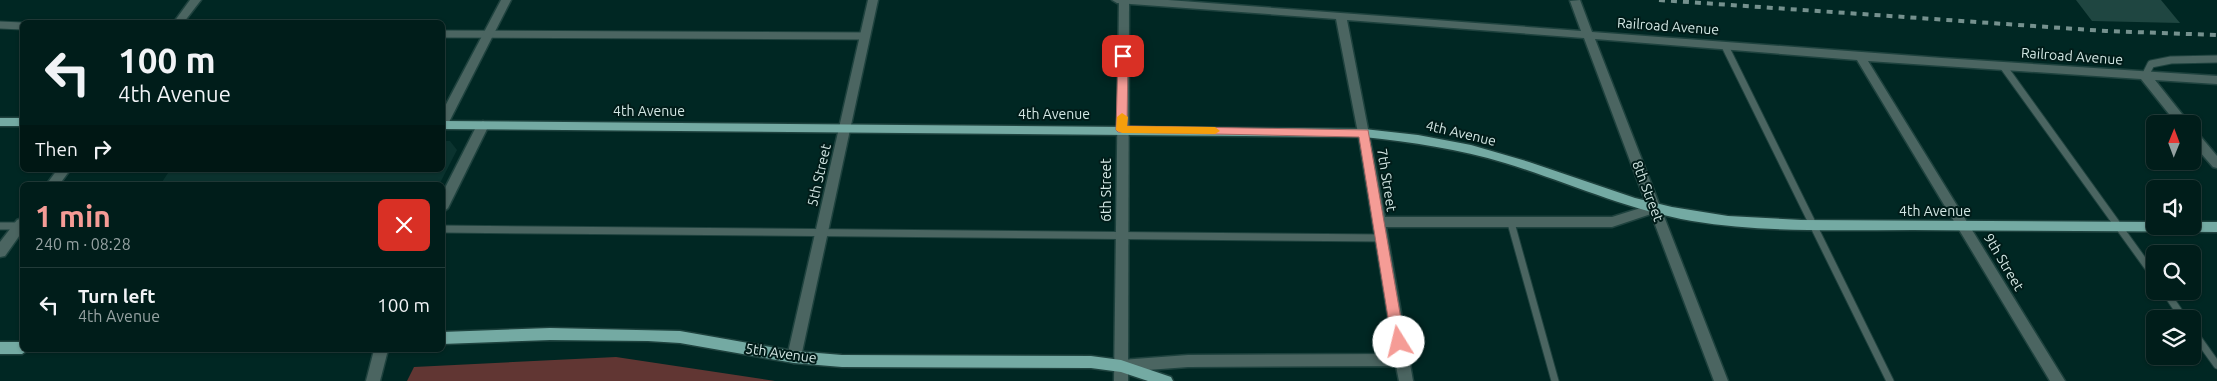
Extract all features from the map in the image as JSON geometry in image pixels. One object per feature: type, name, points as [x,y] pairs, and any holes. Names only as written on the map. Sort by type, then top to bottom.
[{"type":"main road","points":[[0,122],[20,122]]},
{"type":"main road","name":"4th Avenue","points":[[445,125],[1364,133],[1412,137],[1476,150],[1601,193],[1655,208],[1735,222],[1964,226],[2217,227]]},
{"type":"main road","name":"5th Avenue","points":[[445,338],[550,334],[648,334],[680,337],[794,357],[842,361],[1091,362],[1121,366],[1166,381]]},
{"type":"main road","points":[[0,348],[20,348]]},
{"type":"street","points":[[181,20],[196,0]]},
{"type":"street","points":[[445,119],[506,0]]},
{"type":"street","name":"5th Street","points":[[794,357],[873,0]]},
{"type":"street","name":"Railroad Avenue","points":[[1117,0],[1341,15],[1860,56],[2217,80]]},
{"type":"street","name":"6th Street","points":[[1121,381],[1124,0]]},
{"type":"street","name":"8th Street","points":[[1575,1],[1720,381]]},
{"type":"street","name":"7th Street","points":[[1341,15],[1364,133],[1406,381]]},
{"type":"street","name":"9th Street","points":[[1860,56],[2058,381]]},
{"type":"street","points":[[2145,76],[2177,115]]},
{"type":"street","points":[[445,202],[483,125]]},
{"type":"street","points":[[2201,145],[2217,164]]},
{"type":"street","points":[[54,182],[62,172]]},
{"type":"street","name":"4th Avenue","points":[[1379,222],[1612,222],[1655,208]]},
{"type":"street","points":[[0,252],[20,227]]},
{"type":"street","points":[[373,381],[380,352]]},
{"type":"street","name":"5th Avenue","points":[[1121,366],[1188,360],[1402,360]]},
{"type":"lane","points":[[0,25],[20,26]]},
{"type":"lane","points":[[445,34],[865,36]]},
{"type":"lane","points":[[1725,46],[1890,381]]},
{"type":"lane","points":[[2145,76],[2151,64],[2171,60],[2217,59]]},
{"type":"lane","points":[[2003,66],[2146,264]]},
{"type":"lane","points":[[1511,223],[1556,381]]},
{"type":"lane","points":[[0,226],[20,225]]},
{"type":"lane","points":[[445,229],[1381,238]]},
{"type":"lane","points":[[2201,343],[2217,365]]},
{"type":"shaded area","points":[[445,141],[450,141],[457,150],[441,182],[162,182],[169,172],[445,172]]},
{"type":"shaded area","points":[[616,357],[775,381],[407,381],[414,367]]},
{"type":"building","points":[[2076,0],[2161,0],[2180,23],[2092,21]]},
{"type":"railway","points":[[1659,0],[2106,31],[2217,35]]},
{"type":"slow traffic","points":[[1122,117],[1122,130],[1215,131]]},
{"type":"route","points":[[1123,56],[1122,130],[1364,133],[1399,342]]}]
